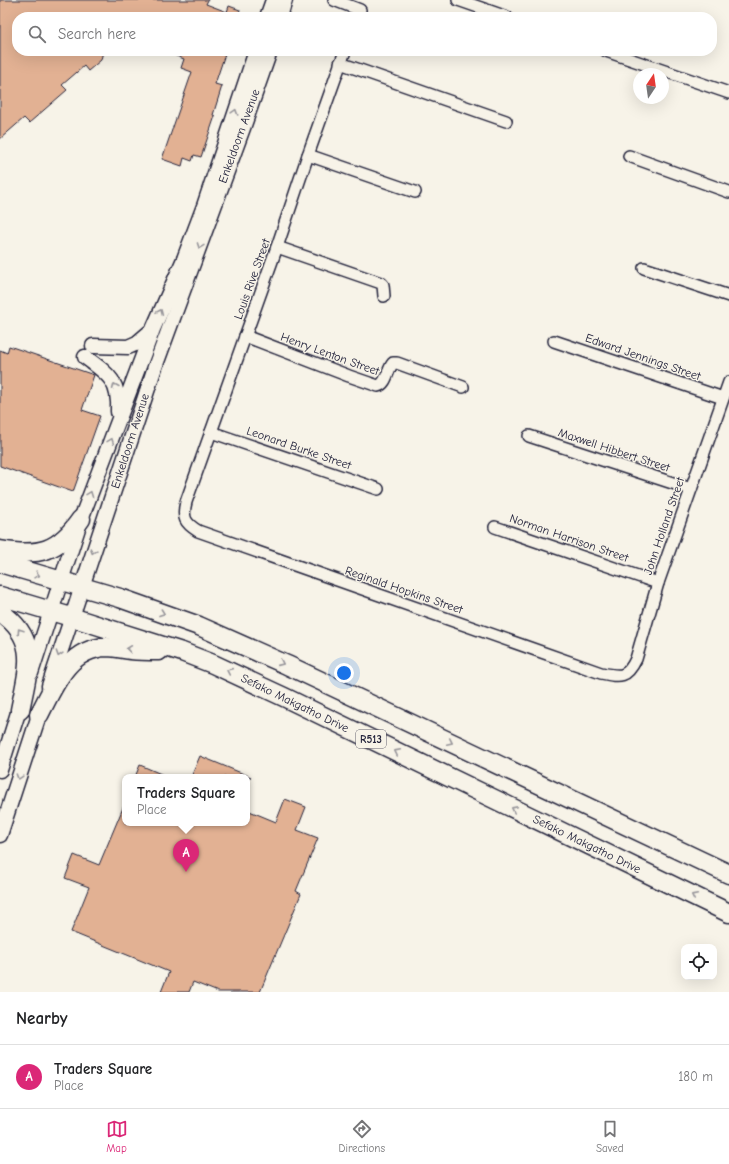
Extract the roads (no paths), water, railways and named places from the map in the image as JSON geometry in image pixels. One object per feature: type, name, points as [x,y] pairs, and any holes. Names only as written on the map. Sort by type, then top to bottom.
[{"type":"main road","points":[[0,550],[25,554],[51,548],[66,538],[81,518]]},
{"type":"main road","name":"R513","points":[[0,563],[144,606],[199,626],[287,665],[729,874]]},
{"type":"main road","name":"Sefako Makgatho Drive","points":[[0,596],[51,610],[182,652],[213,664],[271,690],[729,913]]},
{"type":"main road","points":[[0,612],[13,622],[21,631],[28,650],[28,670],[20,710]]},
{"type":"main road","points":[[39,715],[64,669],[75,658],[84,653],[107,647],[132,650],[182,652]]},
{"type":"street","points":[[263,0],[263,12]]},
{"type":"street","points":[[269,12],[273,0]]},
{"type":"street","points":[[281,12],[285,0]]},
{"type":"street","points":[[334,0],[360,9]]},
{"type":"street","points":[[458,0],[493,12]]},
{"type":"street","name":"Enkeldoorn Avenue","points":[[0,770],[81,518],[153,329],[184,259],[204,206],[254,56]]},
{"type":"street","name":"Enkeldoorn Avenue","points":[[0,835],[153,373],[268,56]]},
{"type":"street","name":"Louis Rive Street","points":[[184,516],[186,502],[277,247],[343,56]]},
{"type":"street","points":[[621,56],[729,93]]},
{"type":"street","points":[[340,63],[506,121]]},
{"type":"street","points":[[308,155],[415,192]]},
{"type":"street","points":[[629,156],[729,192]]},
{"type":"street","points":[[277,247],[381,283],[383,285],[384,296]]},
{"type":"street","points":[[644,268],[729,296]]},
{"type":"street","points":[[117,424],[119,399],[115,383],[89,351],[128,347],[137,343],[153,329]]},
{"type":"street","name":"Henry Lenton Street","points":[[245,336],[378,386],[384,382],[390,366],[393,363],[397,363],[463,388]]},
{"type":"street","name":"Edward Jennings Street","points":[[554,340],[723,398]]},
{"type":"street","name":"John Holland Street","points":[[622,676],[627,674],[636,659],[658,583],[729,382]]},
{"type":"street","name":"Leonard Burke Street","points":[[211,432],[378,489]]},
{"type":"street","name":"Maxwell Hibbert Street","points":[[529,436],[691,489]]},
{"type":"street","name":"Reginald Hopkins Street","points":[[184,516],[189,525],[206,534],[601,673],[622,676]]},
{"type":"street","name":"Norman Harrison Street","points":[[495,527],[658,583]]},
{"type":"place","name":"Traders Square","points":[[186,872]]}]
